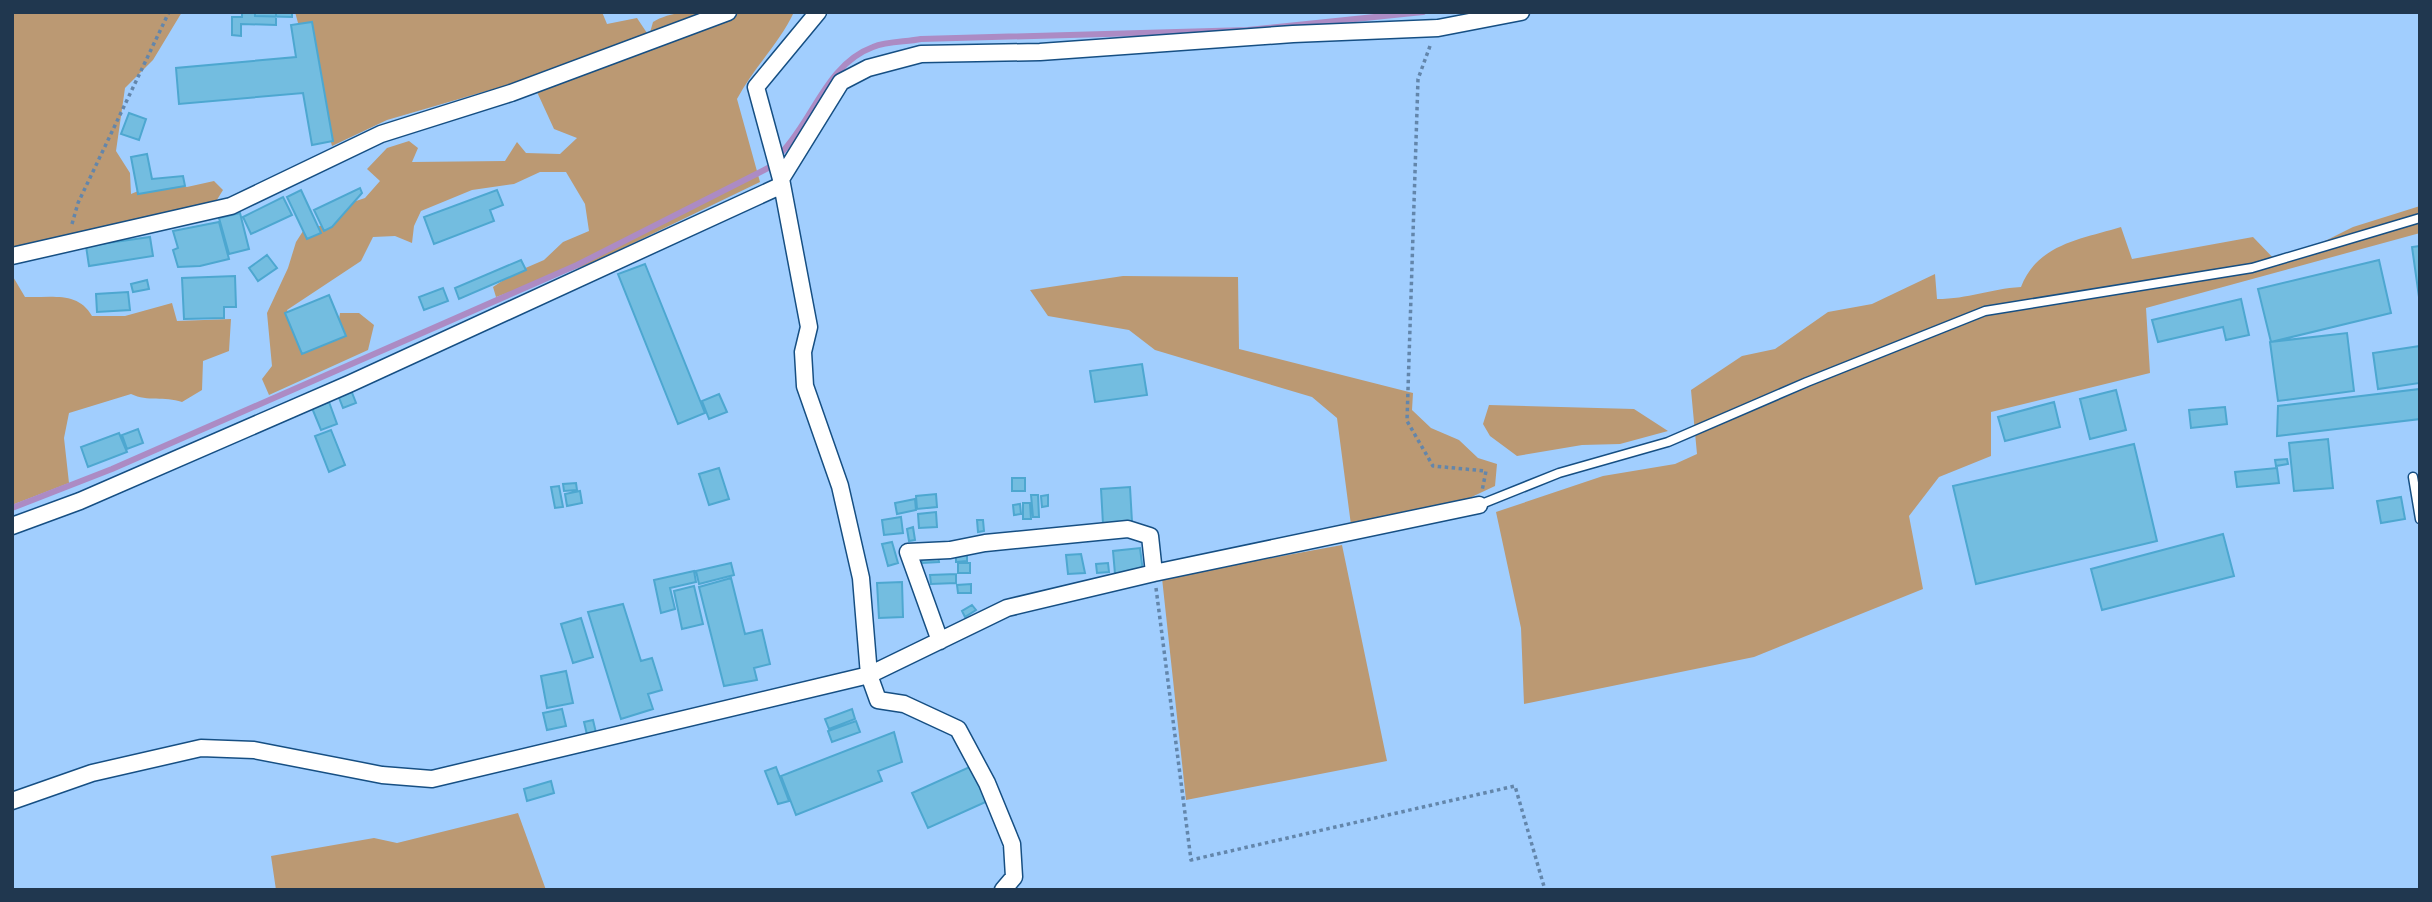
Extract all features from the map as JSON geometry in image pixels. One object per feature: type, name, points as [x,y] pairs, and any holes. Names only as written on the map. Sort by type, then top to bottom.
[{"type":"street","points":[[12,256],[231,206],[381,134],[511,93],[728,12]]},
{"type":"street","points":[[818,12],[756,88],[780,183],[809,327],[803,352],[805,386],[840,486],[861,578],[869,675],[878,700],[904,704],[958,729],[987,783],[1012,844],[1014,877],[1003,890]]},
{"type":"street","points":[[12,526],[79,501],[349,384],[780,183],[841,82],[868,68],[921,54],[1040,52],[1293,34],[1521,12]]},
{"type":"street","points":[[12,801],[92,773],[201,748],[254,750],[382,775],[432,779],[869,675],[1007,608],[1154,573],[1479,505]]},
{"type":"street","points":[[940,640],[908,552],[950,550],[985,543],[1128,529],[1150,536],[1154,573]]},
{"type":"lane","points":[[1479,505],[1559,473],[1668,442],[1807,382],[1984,311],[2252,268],[2420,218]]},
{"type":"lane","points":[[2413,477],[2420,519]]},
{"type":"path","points":[[67,243],[78,203],[169,12]]},
{"type":"path","points":[[1449,21],[1418,79],[1407,421],[1433,466],[1486,471],[1479,505]]},
{"type":"path","points":[[1154,573],[1191,860],[1515,786],[1545,890]]},
{"type":"shaded area","points":[[12,12],[182,12],[153,60],[125,88],[116,151],[130,173],[131,194],[155,184],[187,187],[214,181],[223,190],[215,203],[12,248]]},
{"type":"shaded area","points":[[295,12],[602,12],[607,24],[637,18],[649,36],[653,22],[683,12],[794,12],[737,99],[760,182],[592,263],[496,297],[493,287],[514,273],[544,260],[563,242],[589,231],[585,204],[566,172],[540,172],[514,184],[472,190],[421,211],[414,226],[412,243],[395,236],[373,237],[361,261],[287,310],[303,347],[338,327],[340,313],[359,313],[374,325],[368,350],[269,395],[262,379],[272,366],[267,313],[288,268],[296,242],[305,228],[328,225],[350,203],[365,198],[380,181],[367,169],[387,148],[409,141],[418,148],[412,162],[505,161],[517,142],[526,153],[560,154],[577,138],[554,129],[537,92],[490,90],[387,120],[332,146]]},
{"type":"shaded area","points":[[2420,206],[2420,233],[2146,308],[2150,373],[1991,412],[1991,456],[1939,477],[1909,516],[1923,589],[1754,657],[1524,704],[1521,628],[1496,512],[1603,476],[1675,464],[1697,454],[1691,390],[1742,356],[1775,349],[1828,312],[1872,304],[1935,274],[1937,299],[2021,287],[2028,273],[2049,252],[2076,240],[2121,227],[2132,259],[2253,237],[2279,264],[2353,227]]},
{"type":"shaded area","points":[[12,275],[25,297],[72,299],[86,308],[92,316],[125,316],[172,303],[177,321],[231,319],[229,351],[203,361],[202,390],[182,402],[131,394],[69,413],[64,438],[69,483],[12,505]]},
{"type":"shaded area","points":[[1123,276],[1238,277],[1239,349],[1413,393],[1412,410],[1431,428],[1459,440],[1478,458],[1497,464],[1495,486],[1463,501],[1351,525],[1337,418],[1312,397],[1155,350],[1129,330],[1048,316],[1030,290]]},
{"type":"shaded area","points":[[1489,405],[1634,409],[1668,431],[1620,444],[1582,445],[1517,456],[1490,436],[1483,424]]},
{"type":"shaded area","points":[[1342,545],[1387,761],[1186,800],[1162,578]]},
{"type":"shaded area","points":[[518,813],[546,890],[276,890],[271,856],[374,838],[397,843]]},
{"type":"building","points":[[242,12],[276,12],[276,25],[241,24],[241,36],[232,35],[232,17],[242,17]]},
{"type":"building","points":[[255,12],[292,12],[292,17],[255,16]]},
{"type":"building","points":[[312,22],[333,141],[312,145],[303,93],[179,104],[176,68],[296,57],[291,25]]},
{"type":"building","points":[[129,113],[146,119],[139,140],[121,134]]},
{"type":"building","points":[[147,154],[152,179],[183,176],[185,186],[138,194],[131,157]]},
{"type":"building","points":[[360,188],[362,193],[332,227],[324,231],[314,210]]},
{"type":"building","points":[[301,190],[321,233],[307,239],[287,197]]},
{"type":"building","points":[[497,190],[503,205],[490,210],[494,221],[434,244],[424,217]]},
{"type":"building","points":[[283,197],[292,215],[251,234],[243,217]]},
{"type":"building","points":[[240,213],[249,249],[229,254],[219,218]]},
{"type":"building","points":[[219,222],[229,259],[200,266],[178,267],[173,250],[178,248],[173,231]]},
{"type":"building","points":[[150,237],[153,256],[89,266],[86,246]]},
{"type":"building","points":[[2420,246],[2420,304],[2412,247]]},
{"type":"building","points":[[267,255],[277,268],[258,281],[249,268]]},
{"type":"building","points":[[521,260],[526,270],[459,299],[455,288]]},
{"type":"building","points":[[2379,260],[2391,313],[2271,342],[2258,289]]},
{"type":"building","points":[[645,264],[705,413],[678,424],[618,274]]},
{"type":"building","points":[[235,276],[236,307],[224,307],[224,318],[184,319],[182,278]]},
{"type":"building","points":[[147,280],[149,289],[133,292],[131,284]]},
{"type":"building","points":[[443,288],[448,301],[424,310],[419,297]]},
{"type":"building","points":[[128,292],[130,310],[97,312],[96,294]]},
{"type":"building","points":[[329,295],[346,336],[302,354],[285,313]]},
{"type":"building","points":[[2241,299],[2249,335],[2226,340],[2223,327],[2158,342],[2152,320]]},
{"type":"building","points":[[2347,333],[2354,391],[2278,401],[2270,342]]},
{"type":"building","points":[[2420,346],[2420,383],[2378,389],[2373,353]]},
{"type":"building","points":[[1142,364],[1147,395],[1095,402],[1090,371]]},
{"type":"building","points":[[2420,389],[2420,419],[2277,436],[2278,406]]},
{"type":"building","points":[[351,390],[356,403],[343,408],[338,395]]},
{"type":"building","points":[[2116,390],[2126,430],[2090,439],[2080,399]]},
{"type":"building","points":[[719,394],[727,412],[709,419],[702,401]]},
{"type":"building","points":[[329,402],[337,424],[321,430],[312,408]]},
{"type":"building","points":[[2054,402],[2060,427],[2005,441],[1998,417]]},
{"type":"building","points":[[2225,407],[2227,424],[2191,428],[2189,410]]},
{"type":"building","points":[[138,429],[143,443],[127,449],[122,435]]},
{"type":"building","points":[[331,430],[345,465],[329,472],[315,436]]},
{"type":"building","points":[[119,433],[127,452],[88,467],[81,447]]},
{"type":"building","points":[[2328,439],[2333,488],[2294,491],[2289,443]]},
{"type":"building","points":[[2134,444],[2157,541],[1976,584],[1953,486]]},
{"type":"building","points":[[2287,459],[2288,464],[2276,466],[2275,460]]},
{"type":"building","points":[[719,468],[729,499],[709,505],[699,474]]},
{"type":"building","points":[[2277,468],[2279,483],[2237,487],[2235,472]]},
{"type":"building","points":[[1012,478],[1025,478],[1025,491],[1012,491]]},
{"type":"building","points":[[576,483],[577,490],[564,491],[563,484]]},
{"type":"building","points":[[559,486],[563,507],[555,508],[551,487]]},
{"type":"building","points":[[1130,487],[1132,522],[1103,524],[1101,489]]},
{"type":"building","points":[[580,491],[582,503],[567,506],[565,494]]},
{"type":"building","points":[[936,494],[937,507],[917,509],[916,496]]},
{"type":"building","points":[[1031,495],[1038,495],[1039,517],[1033,517]]},
{"type":"building","points":[[1048,495],[1048,506],[1042,507],[1041,496]]},
{"type":"building","points":[[2401,497],[2405,519],[2381,523],[2377,501]]},
{"type":"building","points":[[915,499],[916,510],[897,514],[895,503]]},
{"type":"building","points":[[1023,503],[1030,503],[1031,519],[1023,519]]},
{"type":"building","points":[[1020,504],[1021,514],[1014,515],[1013,505]]},
{"type":"building","points":[[936,512],[937,527],[919,528],[918,514]]},
{"type":"building","points":[[901,517],[903,533],[884,535],[882,520]]},
{"type":"building","points":[[977,520],[983,520],[984,531],[978,532]]},
{"type":"building","points":[[913,527],[915,540],[909,541],[907,529]]},
{"type":"building","points":[[2223,534],[2234,576],[2102,610],[2091,569]]},
{"type":"building","points":[[892,542],[898,563],[888,566],[882,544]]},
{"type":"building","points":[[1140,548],[1143,572],[1115,574],[1113,551]]},
{"type":"building","points":[[967,554],[967,561],[956,562],[956,555]]},
{"type":"building","points":[[1081,554],[1085,573],[1068,574],[1066,555]]},
{"type":"building","points":[[938,555],[939,562],[922,563],[921,556]]},
{"type":"building","points":[[731,563],[734,575],[699,584],[696,571]]},
{"type":"building","points":[[958,563],[970,563],[970,573],[958,573]]},
{"type":"building","points":[[1108,563],[1109,572],[1097,573],[1096,564]]},
{"type":"building","points":[[694,571],[696,582],[670,588],[675,609],[661,613],[654,580]]},
{"type":"building","points":[[956,574],[956,583],[931,584],[930,575]]},
{"type":"building","points":[[731,578],[745,634],[762,630],[770,664],[754,668],[757,680],[724,686],[699,587]]},
{"type":"building","points":[[902,582],[903,617],[879,618],[877,583]]},
{"type":"building","points":[[971,584],[971,593],[958,593],[957,585]]},
{"type":"building","points":[[694,586],[703,624],[682,629],[674,591]]},
{"type":"building","points":[[623,604],[641,661],[652,658],[662,690],[648,694],[653,709],[621,719],[588,612]]},
{"type":"building","points":[[972,605],[976,610],[965,617],[962,611]]},
{"type":"building","points":[[581,618],[593,657],[573,663],[561,624]]},
{"type":"building","points":[[566,671],[573,703],[547,708],[541,676]]},
{"type":"building","points":[[562,709],[566,726],[547,730],[543,713]]},
{"type":"building","points":[[852,709],[855,719],[829,729],[825,719]]},
{"type":"building","points":[[593,720],[597,737],[588,739],[584,722]]},
{"type":"building","points":[[856,721],[860,732],[832,742],[828,731]]},
{"type":"building","points":[[894,732],[902,762],[878,771],[882,781],[796,815],[781,776]]},
{"type":"building","points":[[974,765],[990,800],[928,828],[912,793]]},
{"type":"building","points":[[776,767],[789,801],[778,804],[765,771]]},
{"type":"building","points":[[551,781],[554,793],[527,801],[524,789]]},
{"type":"waterway","points":[[782,152],[832,79],[844,66],[857,55],[884,44],[921,39],[1248,30],[1423,12]]},
{"type":"waterway","points":[[12,508],[112,469],[577,265],[768,168]]}]
